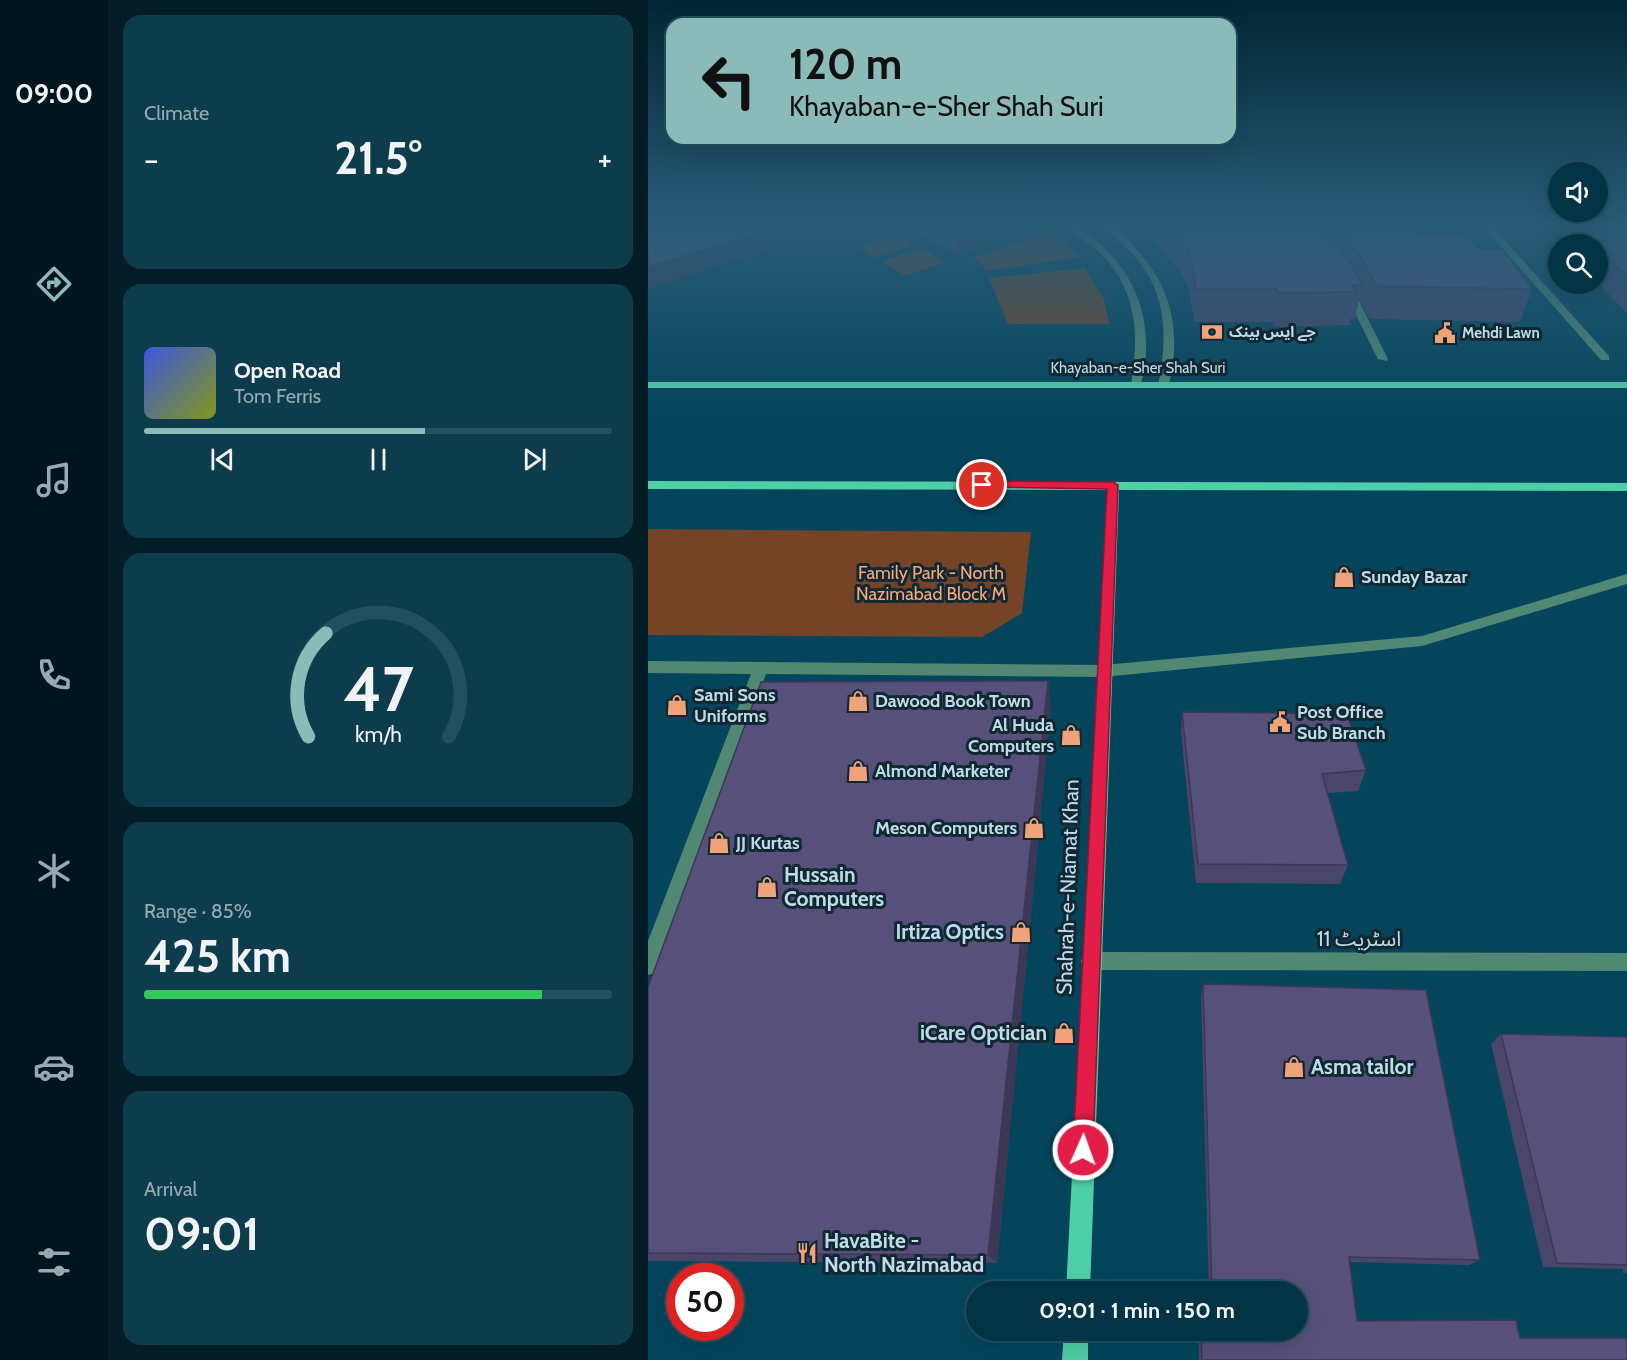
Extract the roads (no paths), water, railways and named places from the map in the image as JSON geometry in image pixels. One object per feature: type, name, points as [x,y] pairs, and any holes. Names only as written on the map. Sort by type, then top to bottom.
[{"type":"main road","name":"Khayaban-e-Sher Shah Suri","points":[[648,385],[1627,385]]},
{"type":"main road","points":[[648,485],[1627,487]]},
{"type":"main road","name":"Shahrah-e-Niamat Khan","points":[[1078,1281],[1103,671],[1113,485]]},
{"type":"main road","points":[[1075,1360],[1076,1341]]},
{"type":"street","points":[[1129,286],[1140,313],[1142,359],[1136,384]]},
{"type":"street","points":[[1159,286],[1170,318],[1170,360],[1163,386]]},
{"type":"street","points":[[1345,286],[1383,359]]},
{"type":"street","points":[[1541,286],[1605,358]]},
{"type":"street","points":[[648,667],[1103,671],[1422,641],[1627,579]]},
{"type":"street","points":[[648,966],[761,668]]},
{"type":"street","name":"اسٹریٹ 11","points":[[1091,960],[1627,962]]},
{"type":"place","name":"جے ایس بینک","points":[[1212,332]]},
{"type":"place","name":"Mehdi Lawn","points":[[1445,333]]},
{"type":"place","name":"Sunday Bazar","points":[[1344,577]]},
{"type":"place","name":"Dawood Book Town","points":[[858,701]]},
{"type":"place","name":"Sami Sons Uniforms","points":[[677,705]]},
{"type":"place","name":"Post Office Sub Branch","points":[[1280,722]]},
{"type":"place","name":"Al Huda Computers","points":[[1071,735]]},
{"type":"place","name":"Almond Marketer","points":[[858,771]]},
{"type":"place","name":"Meson Computers","points":[[1034,828]]},
{"type":"place","name":"JJ Kurtas","points":[[719,843]]},
{"type":"place","name":"Hussain Computers","points":[[767,887]]},
{"type":"place","name":"Irtiza Optics","points":[[1021,932]]},
{"type":"place","name":"iCare Optician","points":[[1064,1033]]},
{"type":"place","name":"Asma tailor","points":[[1294,1067]]},
{"type":"place","name":"HavaBite - North Nazimabad","points":[[807,1253]]},
{"type":"park label","name":"Family Park - North Nazimabad Block M","points":[[931,583]]}]
